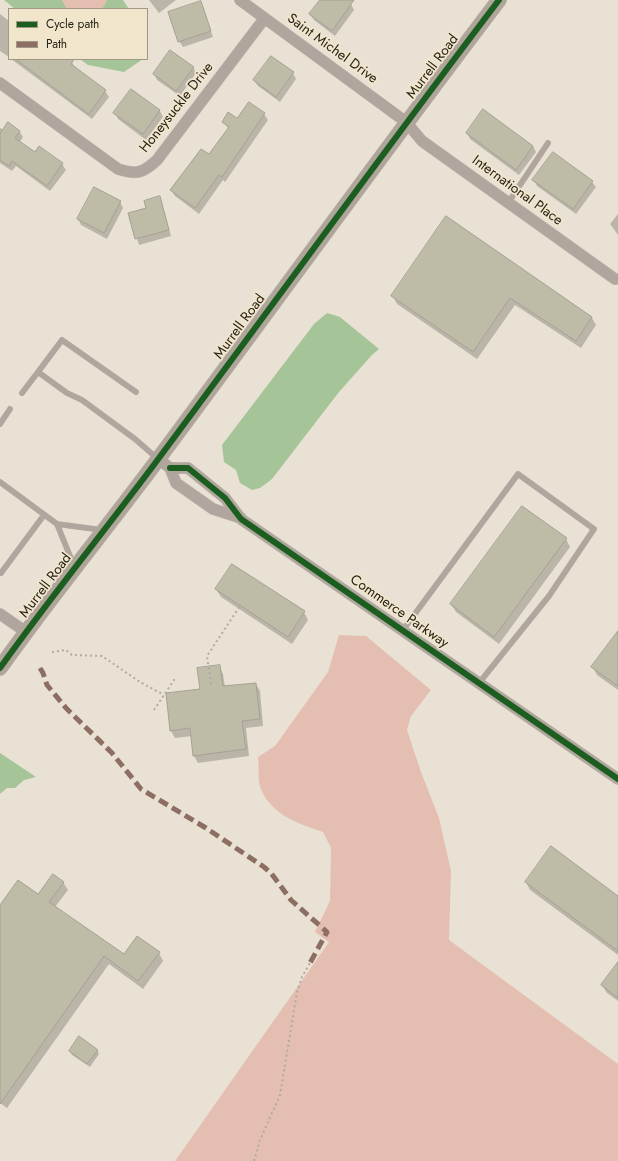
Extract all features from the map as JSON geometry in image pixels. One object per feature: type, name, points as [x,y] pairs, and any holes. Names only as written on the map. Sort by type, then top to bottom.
[{"type":"street","name":"Saint Michel Drive","points":[[240,0],[406,122]]},
{"type":"street","name":"Murrell Road","points":[[0,668],[104,530],[164,463],[406,122],[499,0]]},
{"type":"street","name":"Honeysuckle Drive","points":[[0,83],[118,169],[132,173],[145,171],[157,160],[264,19]]},
{"type":"street","name":"International Place","points":[[406,122],[422,141],[615,280]]},
{"type":"street","name":"Commerce Parkway","points":[[164,463],[176,483],[213,509],[241,518]]},
{"type":"street","name":"Commerce Parkway","points":[[164,463],[188,468],[225,498],[241,518],[618,778]]},
{"type":"street","points":[[0,614],[26,632]]},
{"type":"lane","points":[[508,203],[548,143]]},
{"type":"lane","points":[[22,393],[62,340],[136,392]]},
{"type":"lane","points":[[38,372],[67,393],[82,400],[164,463]]},
{"type":"lane","points":[[0,424],[10,410]]},
{"type":"lane","points":[[403,630],[518,474],[594,530],[549,596],[479,683]]},
{"type":"lane","points":[[0,482],[57,524],[104,530]]},
{"type":"lane","points":[[1,573],[44,514]]},
{"type":"lane","points":[[57,524],[74,568]]},
{"type":"path","points":[[211,684],[207,656],[240,606]]},
{"type":"path","points":[[52,652],[66,650],[72,655],[102,656],[140,682],[164,695]]},
{"type":"path","points":[[154,710],[176,677]]},
{"type":"path","points":[[254,1161],[260,1140],[280,1094],[297,992],[302,976],[310,963]]},
{"type":"shaded area","points":[[4,0],[62,0],[66,8],[14,8]]},
{"type":"shaded area","points":[[62,0],[107,0],[103,8],[66,8]]},
{"type":"shaded area","points":[[107,0],[123,0],[128,8],[103,8]]},
{"type":"shaded area","points":[[81,60],[142,60],[124,72],[88,65]]},
{"type":"shaded area","points":[[327,313],[340,317],[379,349],[339,392],[272,479],[260,488],[252,490],[240,483],[236,470],[224,462],[222,445],[314,324]]},
{"type":"shaded area","points":[[339,635],[366,636],[431,690],[411,716],[407,730],[439,818],[451,871],[449,940],[618,1064],[618,1161],[175,1161],[329,942],[315,932],[330,901],[331,848],[323,832],[303,825],[284,815],[269,802],[259,783],[258,757],[275,746],[328,672]]},
{"type":"shaded area","points":[[0,753],[36,777],[24,780],[15,788],[7,788],[0,794]]},
{"type":"building","points":[[320,0],[354,0],[332,31],[309,14]]},
{"type":"building","points":[[201,1],[211,31],[178,42],[168,12]]},
{"type":"building","points":[[170,50],[194,67],[176,91],[153,74]]},
{"type":"building","points":[[271,56],[294,72],[276,97],[253,80]]},
{"type":"building","points":[[17,60],[73,60],[71,64],[106,90],[89,114]]},
{"type":"building","points":[[131,89],[160,110],[143,134],[113,113]]},
{"type":"building","points":[[249,102],[265,113],[222,177],[219,175],[195,208],[170,190],[201,149],[209,154],[229,127],[222,122],[228,112],[237,118]]},
{"type":"building","points":[[483,109],[533,146],[516,170],[466,133]]},
{"type":"building","points":[[8,122],[20,131],[15,138],[35,152],[39,146],[63,163],[47,186],[12,161],[9,166],[0,160],[0,134]]},
{"type":"building","points":[[553,152],[593,181],[573,209],[532,180]]},
{"type":"building","points":[[94,187],[121,201],[104,233],[77,219]]},
{"type":"building","points":[[160,196],[169,230],[135,239],[128,213],[146,208],[144,201]]},
{"type":"building","points":[[446,216],[592,317],[576,341],[510,298],[473,352],[391,296]]},
{"type":"building","points":[[522,506],[567,538],[494,637],[450,604]]},
{"type":"building","points":[[232,564],[305,611],[288,637],[215,589]]},
{"type":"building","points":[[618,631],[618,686],[591,667]]},
{"type":"building","points":[[220,665],[223,686],[256,683],[260,719],[242,721],[246,749],[193,756],[190,728],[170,731],[166,693],[200,689],[197,668]]},
{"type":"building","points":[[551,846],[618,896],[618,951],[525,882]]},
{"type":"building","points":[[53,874],[64,882],[49,902],[124,954],[137,936],[160,952],[138,981],[104,956],[0,1104],[0,905],[18,880],[38,894]]},
{"type":"building","points":[[618,962],[618,998],[601,985]]},
{"type":"building","points":[[79,1036],[98,1050],[87,1064],[69,1051]]},
{"type":"marked path","points":[[40,668],[47,685],[66,708],[112,753],[141,789],[206,828],[264,867],[271,873],[291,900],[327,932],[310,963]]},
{"type":"cycle path","points":[[0,668],[159,458],[499,0]]},
{"type":"cycle path","points":[[170,468],[188,468],[225,498],[241,519],[618,779]]}]
